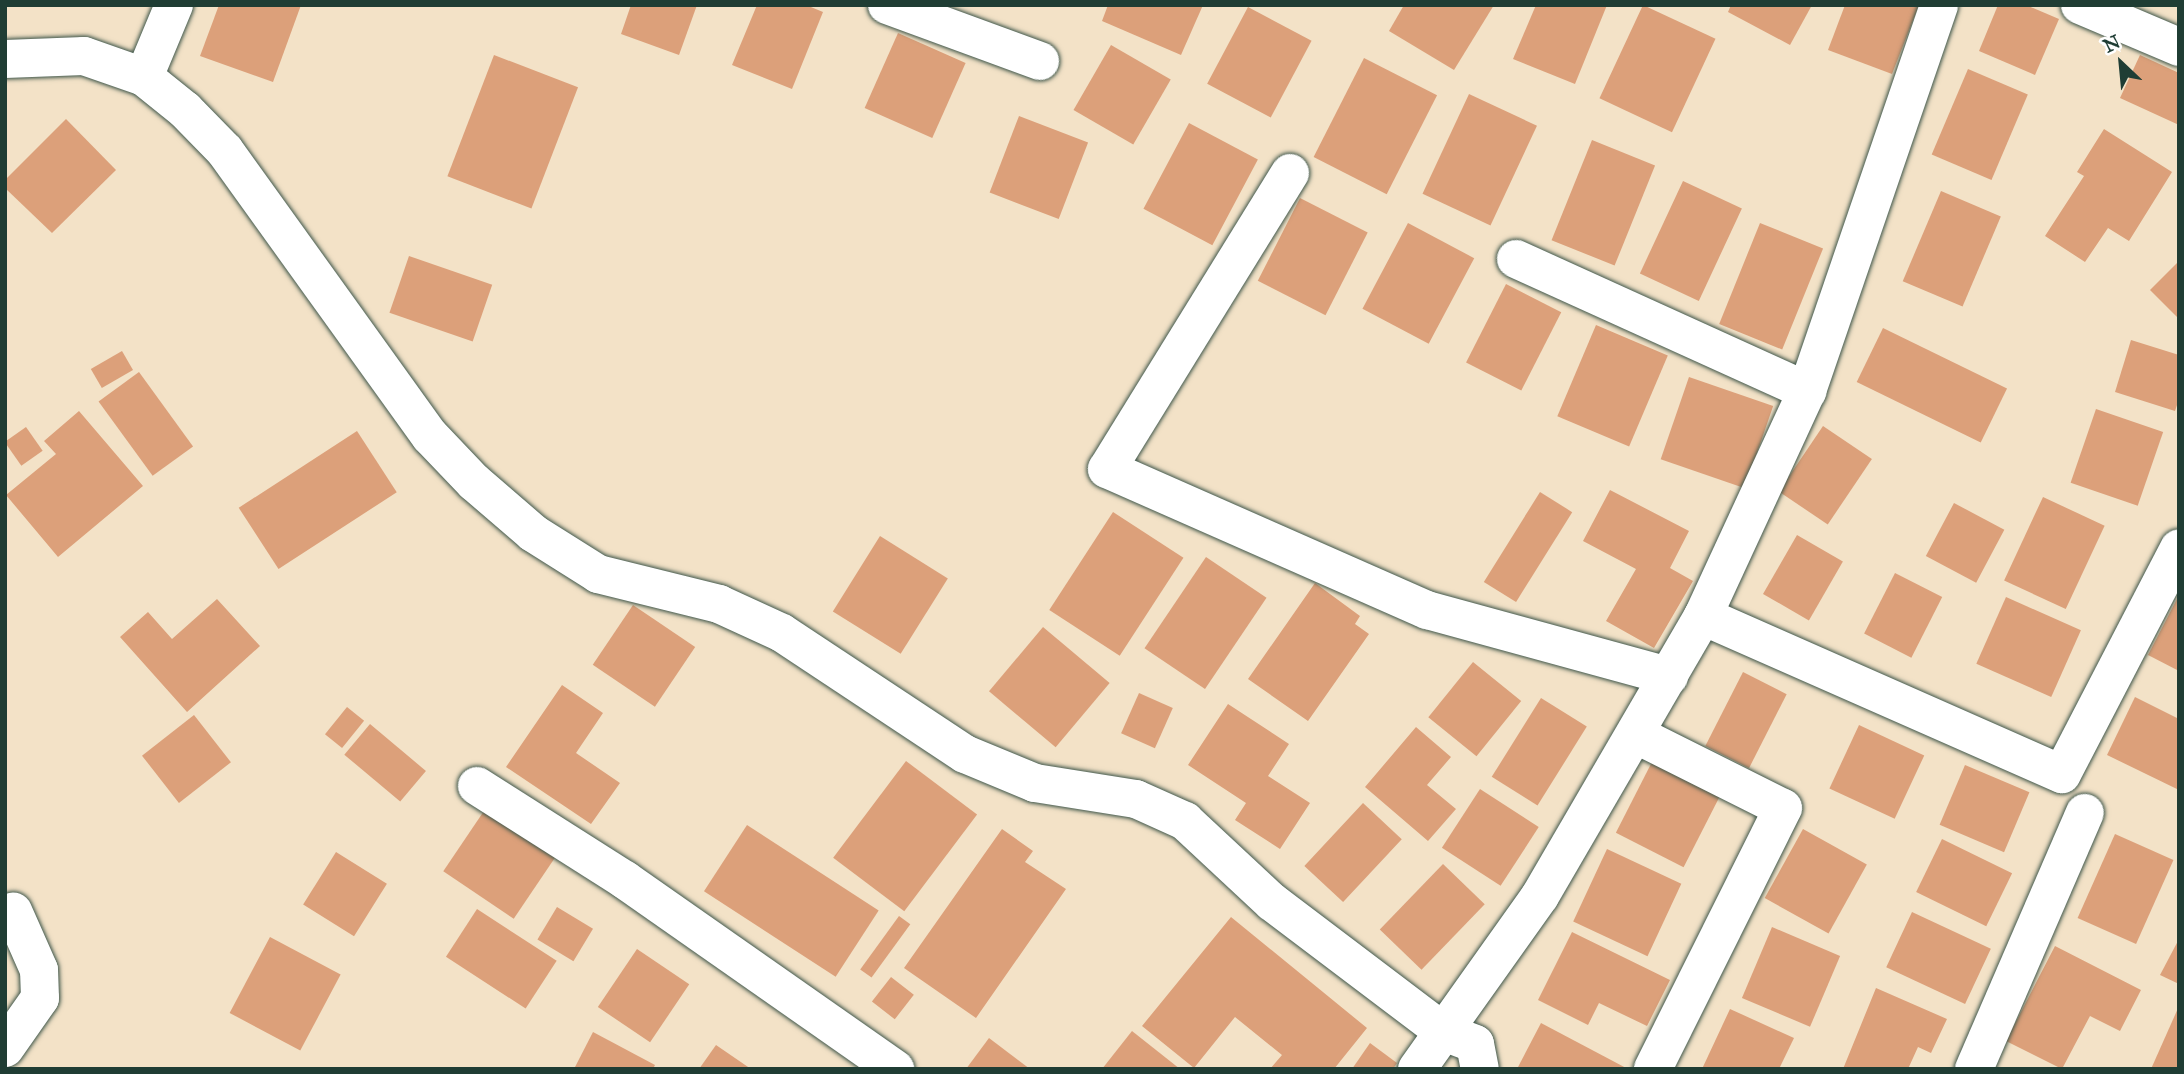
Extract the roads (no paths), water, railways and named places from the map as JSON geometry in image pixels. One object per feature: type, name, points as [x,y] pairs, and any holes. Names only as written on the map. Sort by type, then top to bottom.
[{"type":"street","points":[[144,77],[174,5]]},
{"type":"street","points":[[887,5],[1040,61]]},
{"type":"street","points":[[1416,1069],[1541,896],[1637,735],[1703,616],[1807,391],[1939,5]]},
{"type":"street","points":[[2080,5],[2179,47]]},
{"type":"street","points":[[5,58],[84,55],[144,77],[185,110],[225,151],[430,436],[474,482],[533,533],[597,574],[719,604],[782,633],[965,754],[1035,783],[1136,799],[1185,821],[1272,902],[1444,1032],[1475,1044],[1480,1069]]},
{"type":"street","points":[[1290,173],[1107,469],[1427,610],[1669,676]]},
{"type":"street","points":[[1517,259],[1807,391]]},
{"type":"street","points":[[1703,616],[2062,775],[2179,548]]},
{"type":"street","points":[[1637,735],[1783,808],[1653,1069]]},
{"type":"street","points":[[477,786],[625,880],[895,1069]]},
{"type":"street","points":[[1974,1069],[2085,813]]},
{"type":"street","points":[[5,1048],[40,998],[38,970],[13,911]]}]
